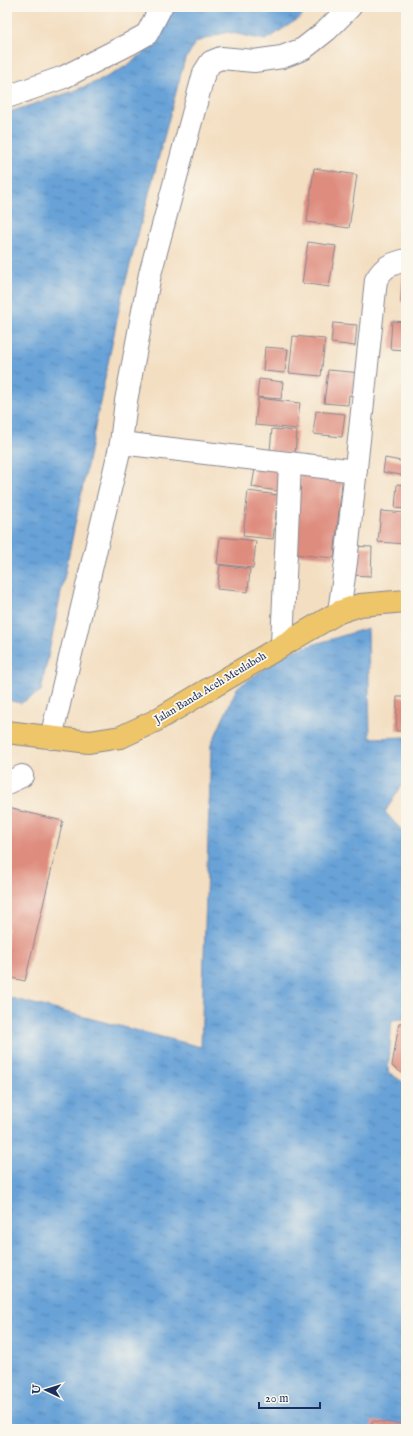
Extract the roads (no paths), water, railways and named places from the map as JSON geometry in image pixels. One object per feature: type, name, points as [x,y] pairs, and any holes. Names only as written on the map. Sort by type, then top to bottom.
[{"type":"highway","name":"Jalan Banda Aceh Meulaboh","points":[[7,732],[89,742],[121,737],[161,717],[282,644],[339,612],[360,605],[406,601]]},
{"type":"street","points":[[7,97],[64,77],[147,34],[161,7]]},
{"type":"street","points":[[51,738],[121,443],[126,401],[150,274],[204,72],[211,62],[221,58],[254,61],[282,57],[303,49],[327,30],[350,7]]},
{"type":"street","points":[[339,612],[346,562],[376,280],[382,269],[394,263],[406,260]]},
{"type":"street","points":[[121,443],[356,471]]},
{"type":"street","points":[[282,644],[290,463]]},
{"type":"water","points":[[176,7],[310,7],[301,17],[266,40],[227,32],[196,42],[184,62],[122,295],[41,691],[21,703],[7,700],[7,113],[99,81],[132,62],[146,50],[158,35]]},
{"type":"water","points":[[368,628],[370,738],[406,737],[406,779],[385,812],[406,835],[406,1019],[392,1020],[388,1072],[406,1084],[406,1429],[7,1429],[7,997],[201,1047],[211,745],[237,688],[289,652]]}]
